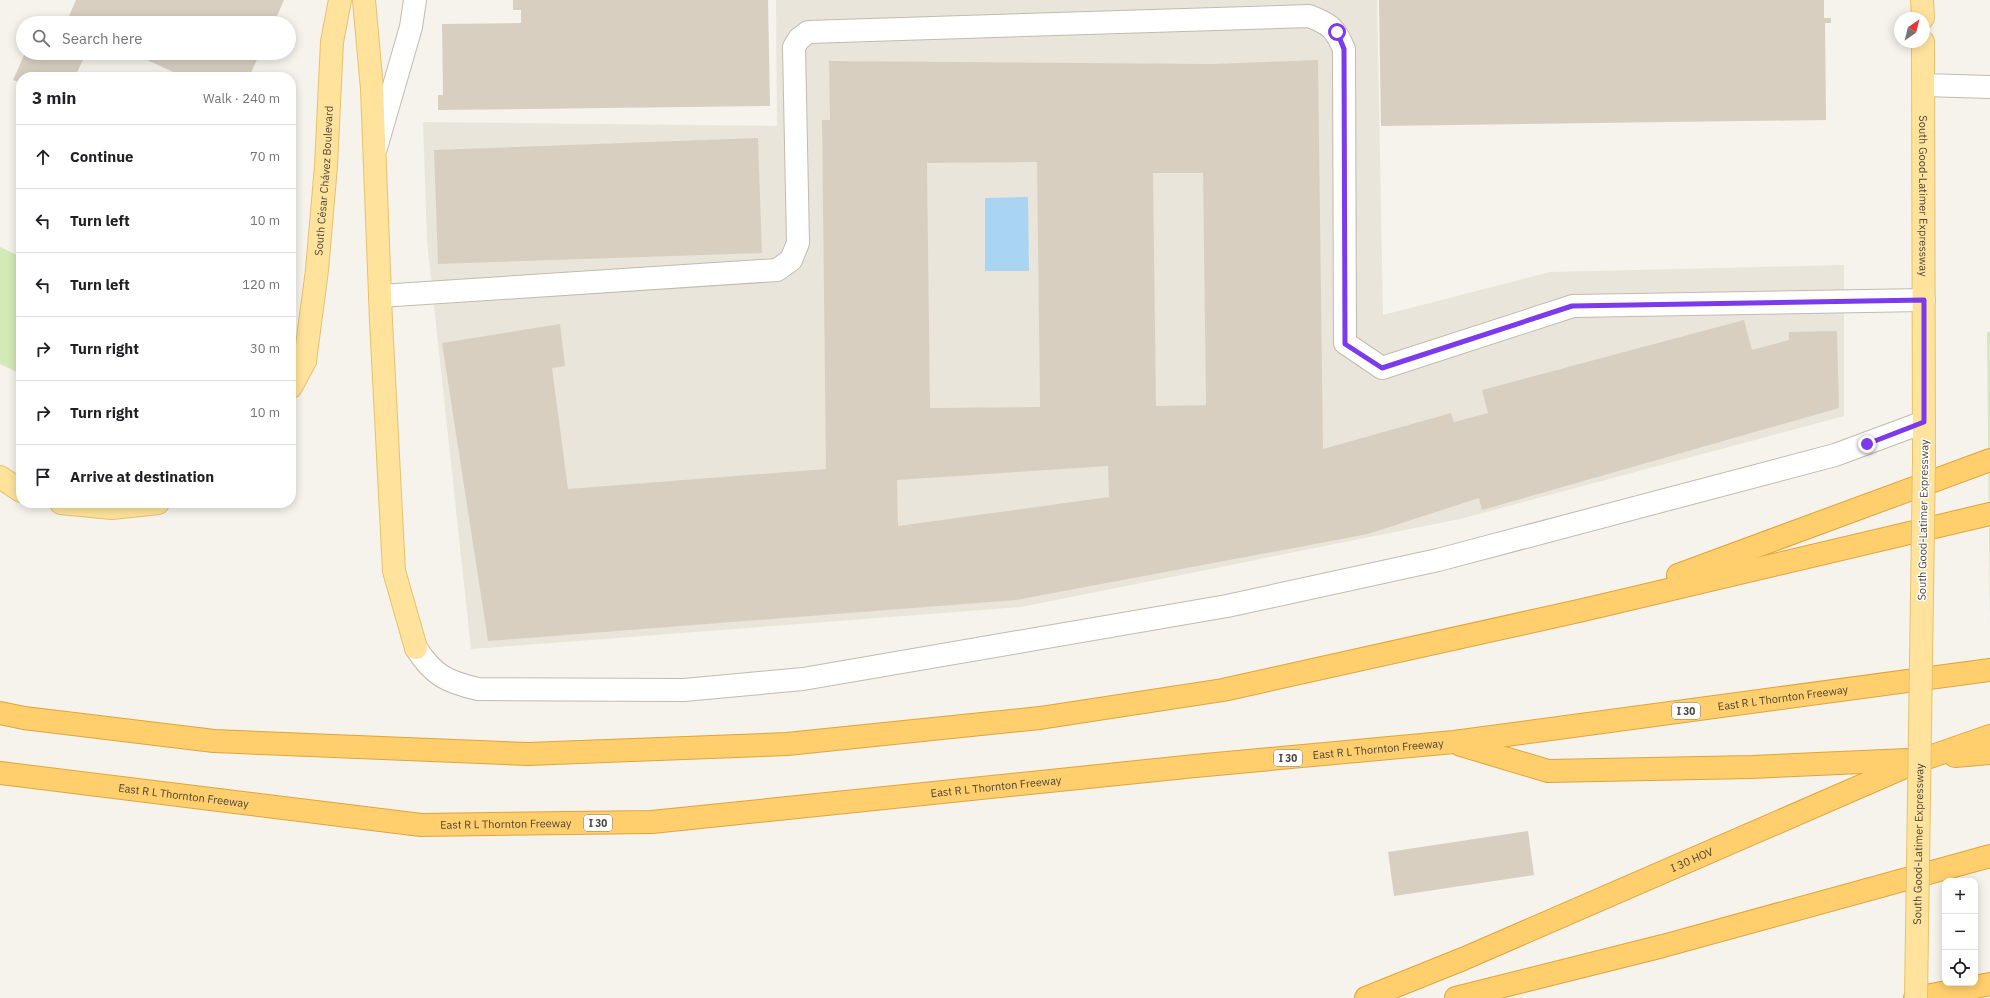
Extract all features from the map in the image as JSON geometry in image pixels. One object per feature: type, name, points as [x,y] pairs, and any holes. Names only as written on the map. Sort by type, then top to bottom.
[{"type":"highway","points":[[1583,610],[1990,460]]},
{"type":"highway","points":[[0,713],[24,718],[214,741],[528,754],[787,744],[1040,718],[1223,690],[1583,610],[1990,514]]},
{"type":"highway","name":"East R L Thornton Freeway","points":[[0,773],[421,825],[652,822],[1196,766],[1454,742],[1990,670]]},
{"type":"highway","name":"I 30 HOV","points":[[1366,998],[1463,959],[1921,760],[1990,736]]},
{"type":"highway","name":"I 30 HOV","points":[[1454,742],[1548,771],[1752,767],[1921,760],[1990,753]]},
{"type":"highway","points":[[1456,998],[1663,946],[1990,856]]},
{"type":"highway","points":[[1916,998],[1990,984]]},
{"type":"main road","name":"South César Chávez Boulevard","points":[[298,357],[317,270],[326,166],[332,42],[340,0]]},
{"type":"main road","points":[[364,0],[375,151],[380,296],[394,571],[416,648]]},
{"type":"main road","points":[[1922,0],[1923,12]]},
{"type":"main road","name":"South Good-Latimer Expressway","points":[[1916,998],[1924,460],[1923,48]]},
{"type":"main road","points":[[0,477],[16,488]]},
{"type":"street","points":[[375,151],[411,27],[415,0]]},
{"type":"street","points":[[380,296],[777,270],[791,260],[798,243],[794,47],[799,39],[808,32],[1309,16],[1326,23],[1337,32],[1344,49],[1345,344],[1382,368],[1572,306],[1924,300]]},
{"type":"street","points":[[1924,85],[1990,87]]},
{"type":"street","points":[[416,648],[425,662],[437,674],[456,684],[478,689],[684,690],[803,679],[1227,606],[1438,560],[1835,456],[1924,422]]},
{"type":"shaded area","points":[[776,0],[1377,0],[1383,315],[1550,272],[1844,265],[1844,416],[1460,519],[1021,607],[471,649],[427,241],[423,122],[777,126]]},
{"type":"green space","points":[[0,247],[16,255],[16,372],[0,364]]},
{"type":"green space","points":[[1990,331],[1990,627],[1987,333]]},
{"type":"water","points":[[1028,197],[1029,271],[985,271],[985,198]]},
{"type":"building","points":[[76,0],[284,0],[277,16],[69,16]]},
{"type":"building","points":[[513,0],[768,0],[770,106],[438,110],[438,95],[443,95],[442,24],[521,23],[521,10],[513,10]]},
{"type":"building","points":[[1379,0],[1824,0],[1824,18],[1831,18],[1831,23],[1825,23],[1826,120],[1381,126]]},
{"type":"building","points":[[22,60],[83,60],[77,72],[17,72]]},
{"type":"building","points":[[147,60],[257,60],[251,72],[173,72]]},
{"type":"building","points":[[1318,60],[1323,449],[1451,413],[1454,422],[1488,413],[1482,390],[1744,320],[1752,350],[1789,340],[1789,332],[1837,331],[1839,408],[1482,510],[1479,498],[1368,534],[1016,600],[488,641],[442,343],[560,324],[565,366],[552,368],[568,489],[826,469],[822,120],[830,120],[829,61],[1213,64]],"holes":[[[1037,162],[1040,407],[930,408],[927,163]],[[1153,173],[1203,173],[1206,405],[1156,406]],[[1108,466],[1109,497],[898,526],[897,480]]]},
{"type":"building","points":[[16,73],[16,81],[13,80]]},
{"type":"building","points":[[758,138],[762,253],[438,264],[434,150]]},
{"type":"building","points":[[1528,831],[1534,875],[1394,896],[1388,852]]},
{"type":"route","points":[[1337,32],[1344,49],[1345,344],[1382,368],[1572,306],[1924,300],[1924,422],[1867,444]]}]
